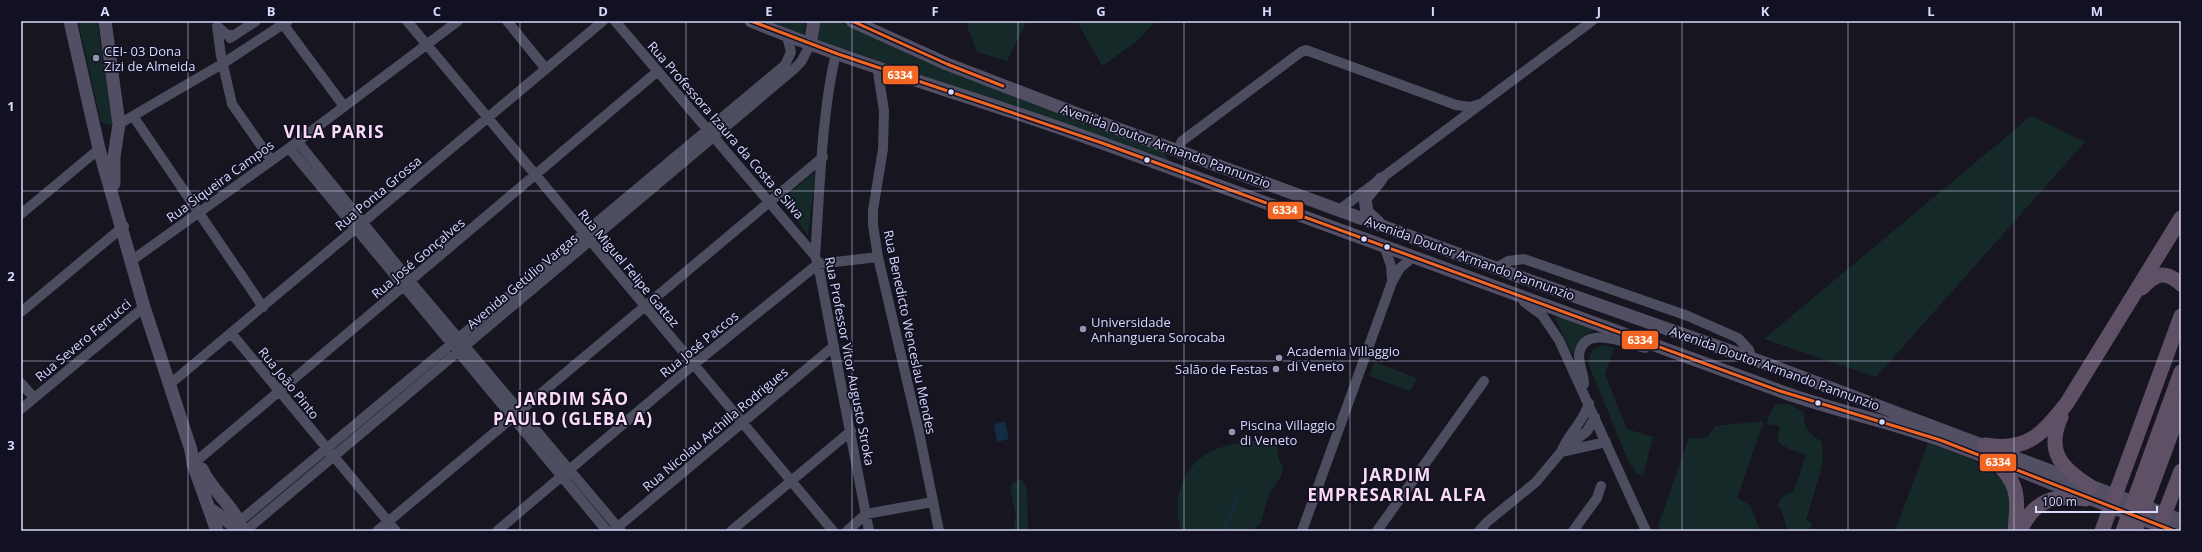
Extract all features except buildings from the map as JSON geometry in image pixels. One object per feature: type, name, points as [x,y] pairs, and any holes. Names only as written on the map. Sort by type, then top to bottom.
[{"type":"highway","points":[[1985,445],[2011,447],[2036,438],[2043,432],[2067,403],[2181,218]]},
{"type":"highway","points":[[2130,300],[2152,278],[2162,275],[2173,277],[2181,284]]},
{"type":"highway","points":[[2171,342],[2181,306]]},
{"type":"highway","points":[[2102,531],[2181,316]]},
{"type":"highway","points":[[2122,531],[2181,372]]},
{"type":"highway","points":[[2067,403],[2056,429],[2055,449],[2066,470],[2088,493]]},
{"type":"highway","points":[[2135,531],[2181,407]]},
{"type":"highway","points":[[1993,460],[2007,473],[2015,487],[2018,502],[2015,531]]},
{"type":"highway","points":[[2158,531],[2181,471]]},
{"type":"highway","points":[[2020,531],[2029,515],[2046,501],[2088,493]]},
{"type":"main road","points":[[70,21],[99,149],[144,307],[217,531]]},
{"type":"main road","points":[[105,21],[119,124],[113,174],[123,231]]},
{"type":"main road","name":"Avenida Doutor Armando Pannunzio","points":[[751,21],[810,45],[877,66],[1099,142],[1338,232],[1384,245],[1412,258],[1435,265],[1693,360],[1778,390],[1929,436],[2088,493]]},
{"type":"main road","points":[[810,45],[814,21]]},
{"type":"main road","name":"Avenida Doutor Armando Pannunzio","points":[[852,21],[947,64],[1177,151],[1445,248],[1496,268],[1767,364],[1985,445],[2088,493]]},
{"type":"main road","points":[[93,123],[104,128],[119,124]]},
{"type":"main road","points":[[99,149],[113,137],[119,124]]},
{"type":"main road","points":[[1174,170],[1177,151]]},
{"type":"main road","points":[[1380,225],[1367,212],[1365,204],[1366,196],[1381,179]]},
{"type":"main road","points":[[1307,220],[1339,210]]},
{"type":"main road","points":[[1435,265],[1443,262],[1446,257],[1445,248]]},
{"type":"main road","points":[[1457,274],[1457,261],[1462,255]]},
{"type":"main road","points":[[1757,382],[1768,373],[1767,364]]},
{"type":"main road","points":[[1778,390],[1779,379],[1788,372]]},
{"type":"main road","points":[[194,458],[208,482],[239,528]]},
{"type":"main road","points":[[2088,493],[2181,520]]},
{"type":"main road","points":[[2088,493],[2174,531]]},
{"type":"main road","points":[[209,508],[239,528]]},
{"type":"street","points":[[219,45],[256,21]]},
{"type":"street","name":"Rua Miguel Felipe Gattaz","points":[[407,21],[833,531]]},
{"type":"street","name":"Rua Siqueira Campos","points":[[131,261],[288,148],[343,105],[458,21]]},
{"type":"street","points":[[507,21],[546,69]]},
{"type":"street","name":"Rua Ponta Grossa","points":[[170,384],[603,21]]},
{"type":"street","name":"Rua Professora Izaura da Costa e Silva","points":[[616,21],[770,201],[817,260]]},
{"type":"street","points":[[1339,210],[1592,21]]},
{"type":"street","points":[[217,23],[227,35],[234,36]]},
{"type":"street","points":[[217,23],[222,64],[232,104],[271,160]]},
{"type":"street","points":[[119,124],[222,64],[286,23],[343,105]]},
{"type":"street","name":"Avenida Getúlio Vargas","points":[[239,528],[587,238],[711,132],[788,63],[791,52],[787,36]]},
{"type":"street","name":"Avenida Getúlio Vargas","points":[[711,132],[793,70],[801,62],[810,45]]},
{"type":"street","points":[[1177,151],[1182,141],[1300,52],[1306,50],[1449,102],[1470,107],[1480,104]]},
{"type":"street","name":"Rua Professor Vitor Augusto Stroka","points":[[836,53],[832,70],[823,156],[817,260],[869,531]]},
{"type":"street","name":"Rua Benedicto Wenceslau Mendes","points":[[877,66],[884,111],[883,149],[873,210],[878,257],[917,424],[939,531]]},
{"type":"street","name":"Rua José Gonçalves","points":[[194,458],[279,391],[658,71]]},
{"type":"street","points":[[1449,102],[1457,114],[1450,127]]},
{"type":"street","points":[[133,116],[262,306]]},
{"type":"street","points":[[299,139],[301,146],[359,226]]},
{"type":"street","points":[[288,148],[294,152],[359,226],[566,474],[617,530]]},
{"type":"street","points":[[21,214],[99,149]]},
{"type":"street","points":[[377,531],[823,156]]},
{"type":"street","points":[[21,312],[123,231]]},
{"type":"street","points":[[1384,245],[1391,266],[1392,282]]},
{"type":"street","points":[[817,260],[878,257]]},
{"type":"street","points":[[1302,531],[1392,282],[1400,268],[1412,258]]},
{"type":"street","points":[[1496,268],[1508,261],[1524,259],[1688,316],[1738,338],[1750,350],[1752,359]]},
{"type":"street","name":"Rua José Paccos","points":[[497,531],[817,260]]},
{"type":"street","points":[[1514,295],[1536,310],[1551,326],[1584,392],[1646,531]]},
{"type":"street","name":"Rua Severo Ferrucci","points":[[21,409],[144,307]]},
{"type":"street","name":"Rua João Pinto","points":[[231,333],[396,531]]},
{"type":"street","points":[[1584,392],[1584,378],[1580,355],[1583,346],[1594,337],[1604,337],[1693,360]]},
{"type":"street","name":"Rua Nicolau Archilla Rodrigues","points":[[617,530],[834,346]]},
{"type":"street","points":[[1377,531],[1484,381]]},
{"type":"street","points":[[21,383],[34,398]]},
{"type":"street","points":[[1561,452],[1566,438],[1586,412],[1589,403]]},
{"type":"street","points":[[1479,531],[1487,522],[1536,482],[1561,452],[1587,431],[1595,417]]},
{"type":"street","points":[[731,531],[851,431]]},
{"type":"street","points":[[1561,452],[1604,439]]},
{"type":"street","points":[[566,474],[607,531]]},
{"type":"street","points":[[1573,531],[1597,498],[1601,486]]},
{"type":"street","points":[[848,531],[866,514],[933,502]]},
{"type":"green space","name":"CEI- 03 Dona Zizi de Almeida","points":[[78,21],[97,21],[114,124],[109,125],[101,122]]},
{"type":"green space","points":[[768,21],[806,21],[804,35]]},
{"type":"green space","points":[[819,21],[837,21],[924,61],[1162,151],[1169,159],[1166,162],[899,67],[829,45],[817,39]]},
{"type":"green space","points":[[968,21],[1027,21],[1007,61],[977,52],[967,26]]},
{"type":"green space","points":[[1082,21],[1156,21],[1136,42],[1102,66],[1078,23]]},
{"type":"green space","points":[[2031,116],[2085,142],[1876,377],[1764,339]]},
{"type":"green space","points":[[812,174],[815,175],[808,235],[781,201]]},
{"type":"green space","points":[[1559,316],[1596,330],[1580,339],[1576,347],[1574,357],[1555,318]]},
{"type":"green space","points":[[1605,345],[1614,348],[1605,374],[1627,429],[1653,437],[1643,476],[1636,473],[1627,458],[1590,368],[1589,359],[1592,352],[1600,346]]},
{"type":"green space","points":[[1374,362],[1417,378],[1410,391],[1369,376]]},
{"type":"green space","points":[[1776,404],[1788,404],[1804,412],[1804,418],[1808,430],[1822,442],[1823,463],[1806,520],[1812,523],[1809,531],[1785,531],[1787,529],[1781,509],[1777,506],[1781,498],[1794,491],[1806,455],[1787,448],[1777,441],[1780,426],[1767,424],[1769,415]]},
{"type":"green space","points":[[1764,421],[1737,498],[1750,505],[1760,531],[1660,531],[1658,526],[1689,438],[1707,438],[1715,426]]},
{"type":"green space","points":[[1245,441],[1263,441],[1277,447],[1279,460],[1283,468],[1281,477],[1269,494],[1261,522],[1253,531],[1181,531],[1177,508],[1179,496],[1186,475],[1193,465],[1212,451],[1224,446]]},
{"type":"green space","points":[[1928,443],[1981,465],[1991,471],[2009,488],[2010,531],[1895,531]]},
{"type":"green space","points":[[1022,479],[1027,490],[1028,531],[1013,531],[1016,515],[1010,489],[1014,482]]},
{"type":"water","points":[[1005,422],[1009,439],[997,442],[994,424]]},
{"type":"waterway","points":[[1224,531],[1238,493]]},
{"type":"transit line","name":"6334","points":[[751,21],[838,54],[1102,143],[1780,391],[1940,440],[2174,531]]},
{"type":"transit line","name":"6334","points":[[852,21],[947,64],[1003,86]]},
{"type":"place","name":"CEI- 03 Dona Zizi de Almeida","points":[[96,58]]},
{"type":"place","name":"Universidade Anhanguera Sorocaba","points":[[1083,329]]},
{"type":"place","name":"Academia Villaggio di Veneto","points":[[1279,358]]},
{"type":"place","name":"Salão de Festas","points":[[1276,369]]},
{"type":"place","name":"Piscina Villaggio di Veneto","points":[[1232,432]]},
{"type":"district","name":"VILA PARIS","points":[[334,132]]},
{"type":"district","name":"JARDIM SÃO PAULO (GLEBA A)","points":[[573,409]]},
{"type":"district","name":"JARDIM EMPRESARIAL ALFA","points":[[1397,485]]}]
